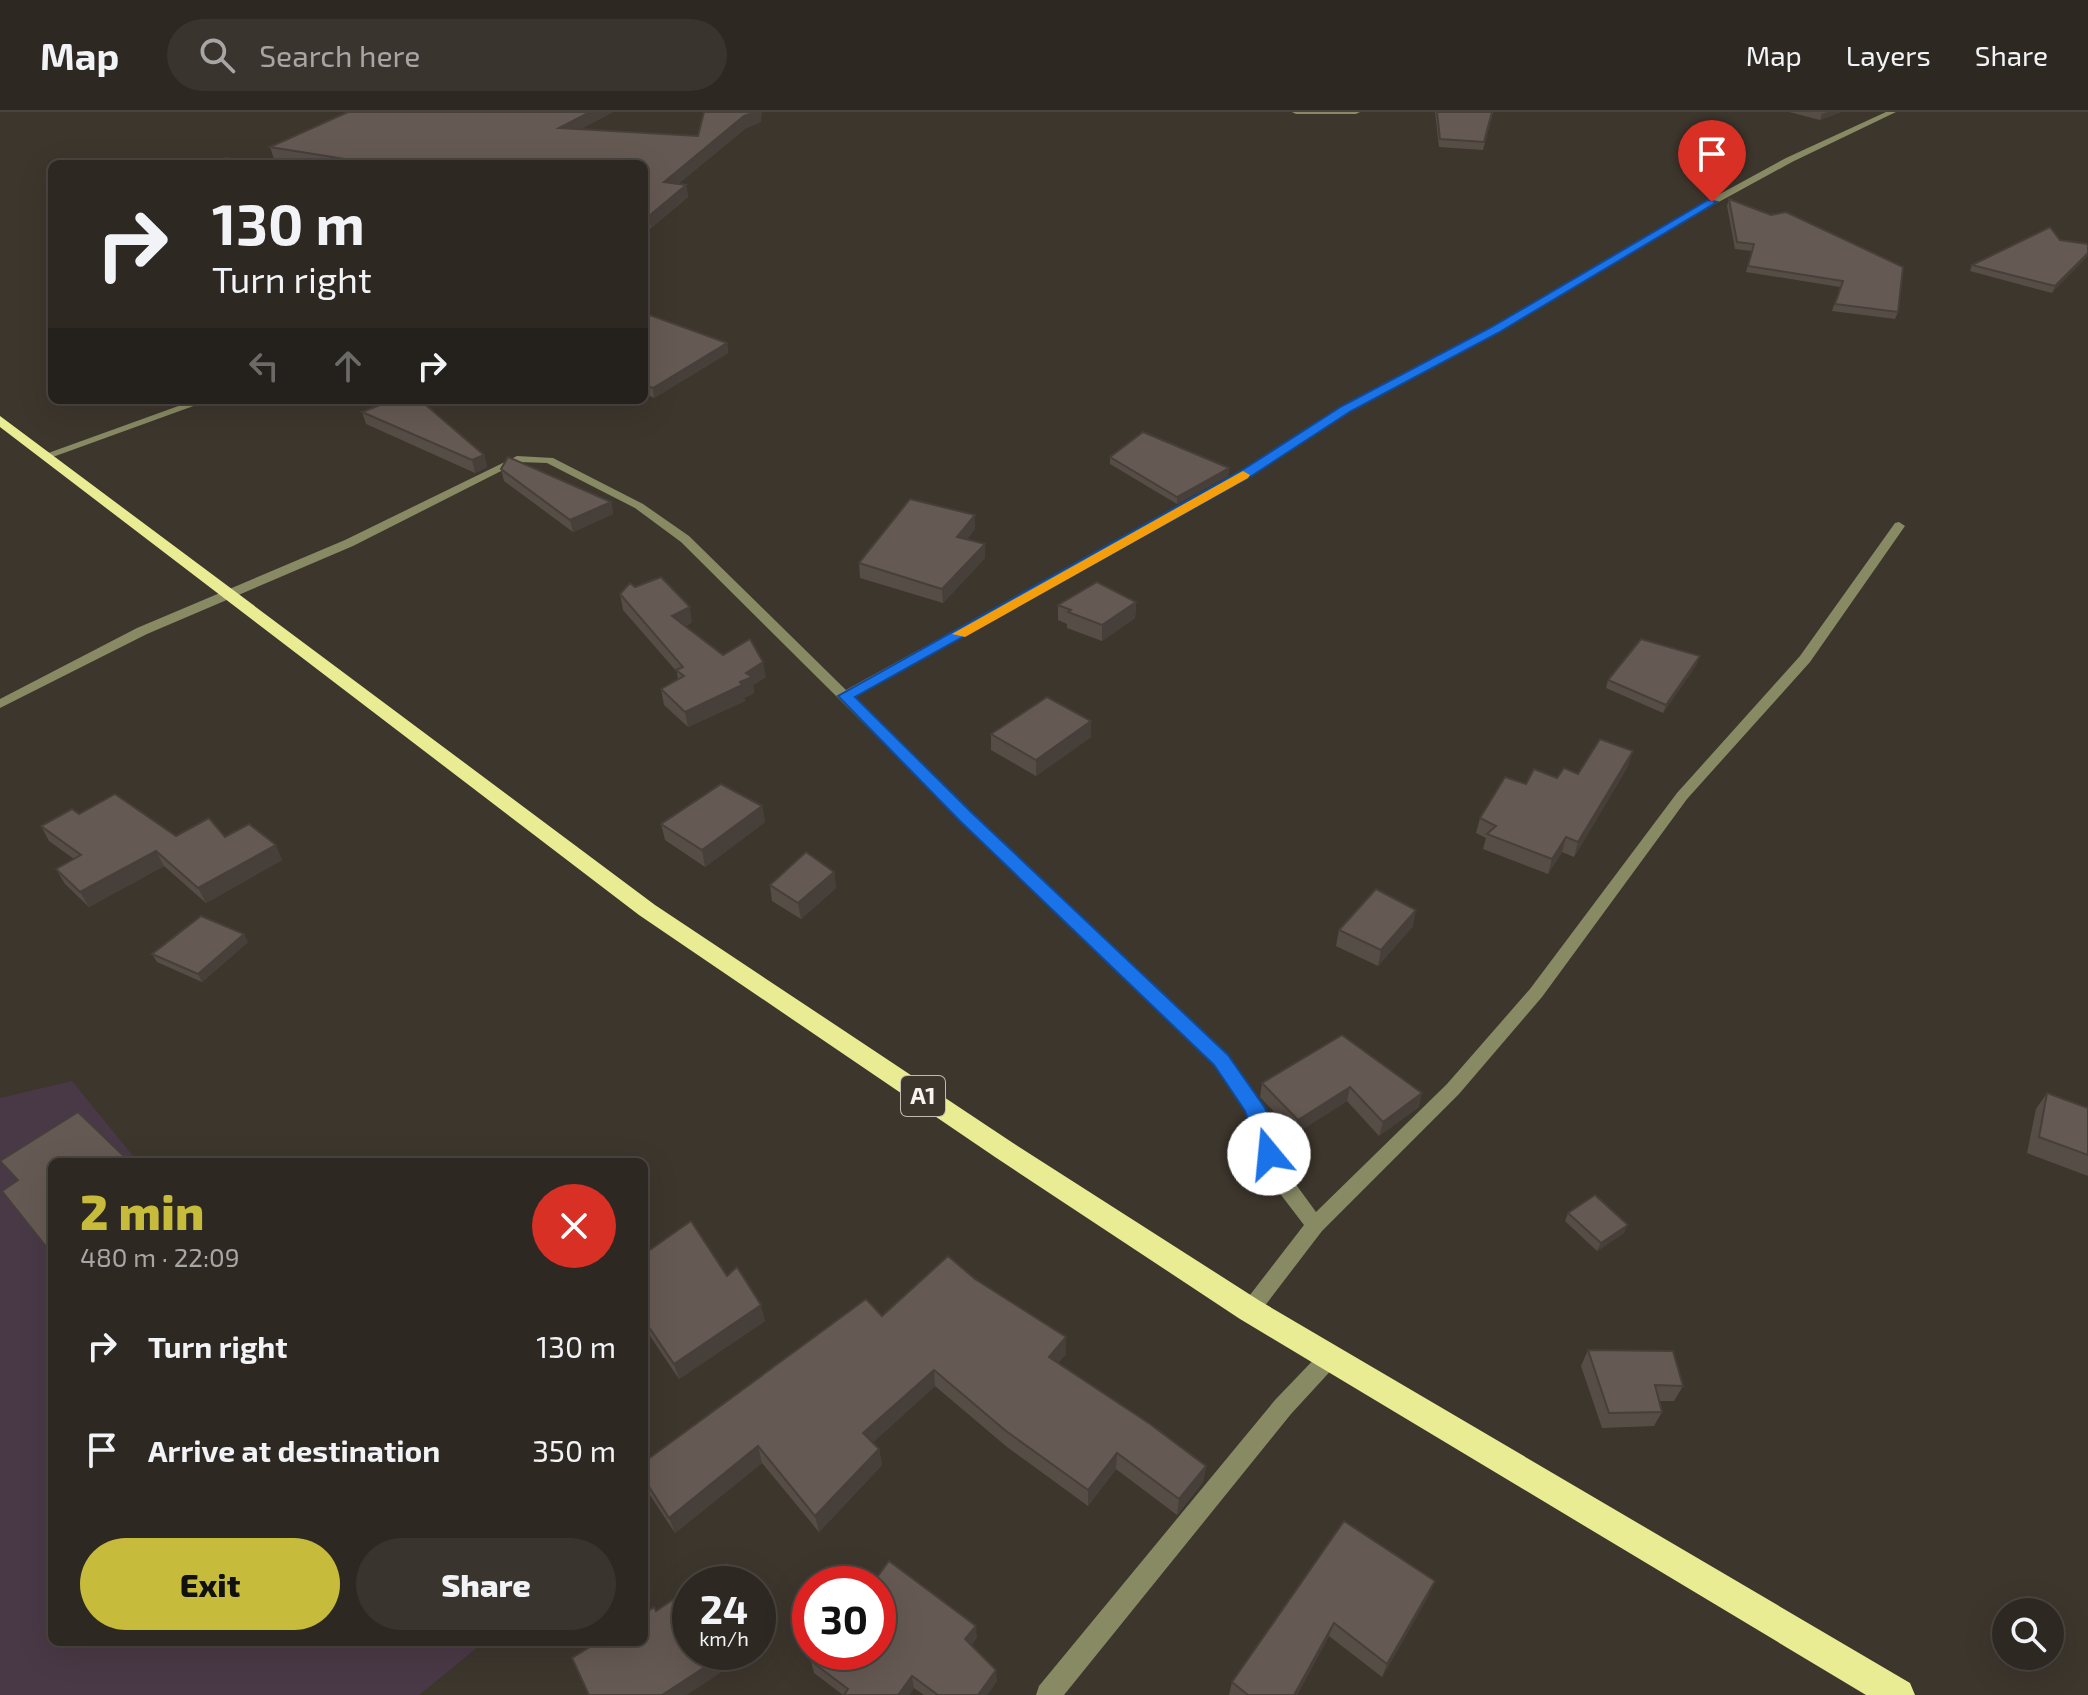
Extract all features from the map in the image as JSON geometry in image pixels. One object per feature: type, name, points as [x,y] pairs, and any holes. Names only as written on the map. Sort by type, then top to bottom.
[{"type":"highway","name":"A1","points":[[0,420],[647,910],[1250,1310],[1898,1695]]},
{"type":"street","points":[[1296,112],[1356,112]]},
{"type":"street","points":[[846,696],[1236,479],[1346,408],[1494,330],[1712,202],[1789,160],[1892,112]]},
{"type":"street","points":[[46,456],[194,404]]},
{"type":"street","points":[[0,704],[228,592],[349,543],[517,459],[540,457],[603,487],[665,523],[1221,1060],[1255,1108],[1269,1154],[1285,1185],[1315,1225]]},
{"type":"street","points":[[1250,1310],[1315,1225],[1453,1089],[1536,993],[1682,796],[1805,659],[1899,526]]},
{"type":"street","points":[[1048,1695],[1283,1407],[1329,1358]]},
{"type":"shaded area","points":[[72,1081],[135,1158],[48,1158],[48,1646],[479,1646],[419,1695],[0,1695],[0,1098]]},
{"type":"building","points":[[348,112],[590,112],[559,128],[698,136],[704,112],[756,112],[744,116],[664,182],[686,185],[649,216],[648,160],[351,160],[270,147]]},
{"type":"building","points":[[1437,112],[1492,112],[1484,142],[1440,139]]},
{"type":"building","points":[[1729,199],[1771,215],[1786,212],[1903,267],[1898,312],[1835,304],[1843,281],[1748,266],[1754,244],[1737,242]]},
{"type":"building","points":[[2050,227],[2060,240],[2088,244],[2088,253],[2055,286],[1972,265]]},
{"type":"building","points":[[648,314],[727,343],[653,388],[648,386]]},
{"type":"building","points":[[383,404],[425,404],[484,455],[472,460],[362,412]]},
{"type":"building","points":[[1143,432],[1229,468],[1177,497],[1110,457]]},
{"type":"building","points":[[508,457],[611,502],[570,520],[501,469]]},
{"type":"building","points":[[910,499],[975,515],[957,537],[985,544],[942,589],[859,563]]},
{"type":"building","points":[[661,577],[690,607],[672,616],[723,655],[750,639],[763,662],[746,673],[752,677],[740,682],[742,685],[685,712],[661,689],[684,676],[676,670],[683,667],[620,594],[630,583],[635,587]]},
{"type":"building","points":[[1097,582],[1136,602],[1102,625],[1058,605]]},
{"type":"building","points":[[1641,639],[1700,656],[1666,705],[1608,680]]},
{"type":"building","points":[[1047,697],[1091,721],[1036,760],[991,734]]},
{"type":"building","points":[[1600,739],[1633,751],[1578,842],[1566,837],[1552,859],[1487,834],[1496,826],[1480,818],[1505,777],[1526,784],[1534,769],[1557,778],[1564,768],[1578,774]]},
{"type":"building","points":[[721,784],[762,806],[702,850],[661,824]]},
{"type":"building","points":[[115,794],[176,836],[209,818],[225,837],[249,824],[276,845],[198,888],[156,851],[80,892],[56,869],[81,855],[41,826],[72,809],[79,814]]},
{"type":"building","points":[[806,852],[834,872],[798,903],[770,885]]},
{"type":"building","points":[[1376,889],[1416,910],[1381,950],[1339,930]]},
{"type":"building","points":[[201,916],[244,934],[198,974],[152,954]]},
{"type":"building","points":[[1342,1035],[1422,1093],[1383,1122],[1350,1087],[1298,1120],[1262,1083]]},
{"type":"building","points":[[2047,1093],[2088,1108],[2088,1155],[2039,1137]]},
{"type":"building","points":[[78,1112],[126,1158],[48,1158],[48,1249],[2,1191],[18,1180],[0,1161]]},
{"type":"building","points":[[1595,1195],[1628,1225],[1601,1243],[1568,1213]]},
{"type":"building","points":[[691,1221],[727,1276],[737,1267],[761,1305],[674,1364],[648,1326],[648,1251]]},
{"type":"building","points":[[948,1256],[975,1279],[1066,1337],[1049,1357],[1150,1424],[1206,1466],[1179,1499],[1117,1453],[1088,1490],[1006,1431],[934,1370],[863,1433],[879,1449],[815,1516],[758,1446],[669,1518],[648,1485],[648,1459],[866,1299],[882,1316]]},
{"type":"building","points":[[1588,1350],[1673,1351],[1683,1386],[1655,1385],[1662,1412],[1609,1413]]},
{"type":"building","points":[[1344,1521],[1435,1581],[1387,1664],[1334,1623],[1294,1695],[1248,1695],[1232,1682]]},
{"type":"building","points":[[896,1566],[976,1626],[965,1639],[996,1670],[978,1695],[938,1695],[912,1676],[898,1695],[844,1695],[848,1689],[823,1670],[896,1670]]},
{"type":"building","points":[[672,1600],[672,1670],[700,1670],[662,1695],[589,1695],[572,1658],[592,1646],[648,1646],[648,1611],[654,1607],[656,1611]]},
{"type":"slow traffic","points":[[960,634],[1243,475]]},
{"type":"route","points":[[1269,1154],[1255,1108],[1221,1060],[966,817],[846,696],[1249,472],[1346,408],[1494,330],[1712,202]]}]
